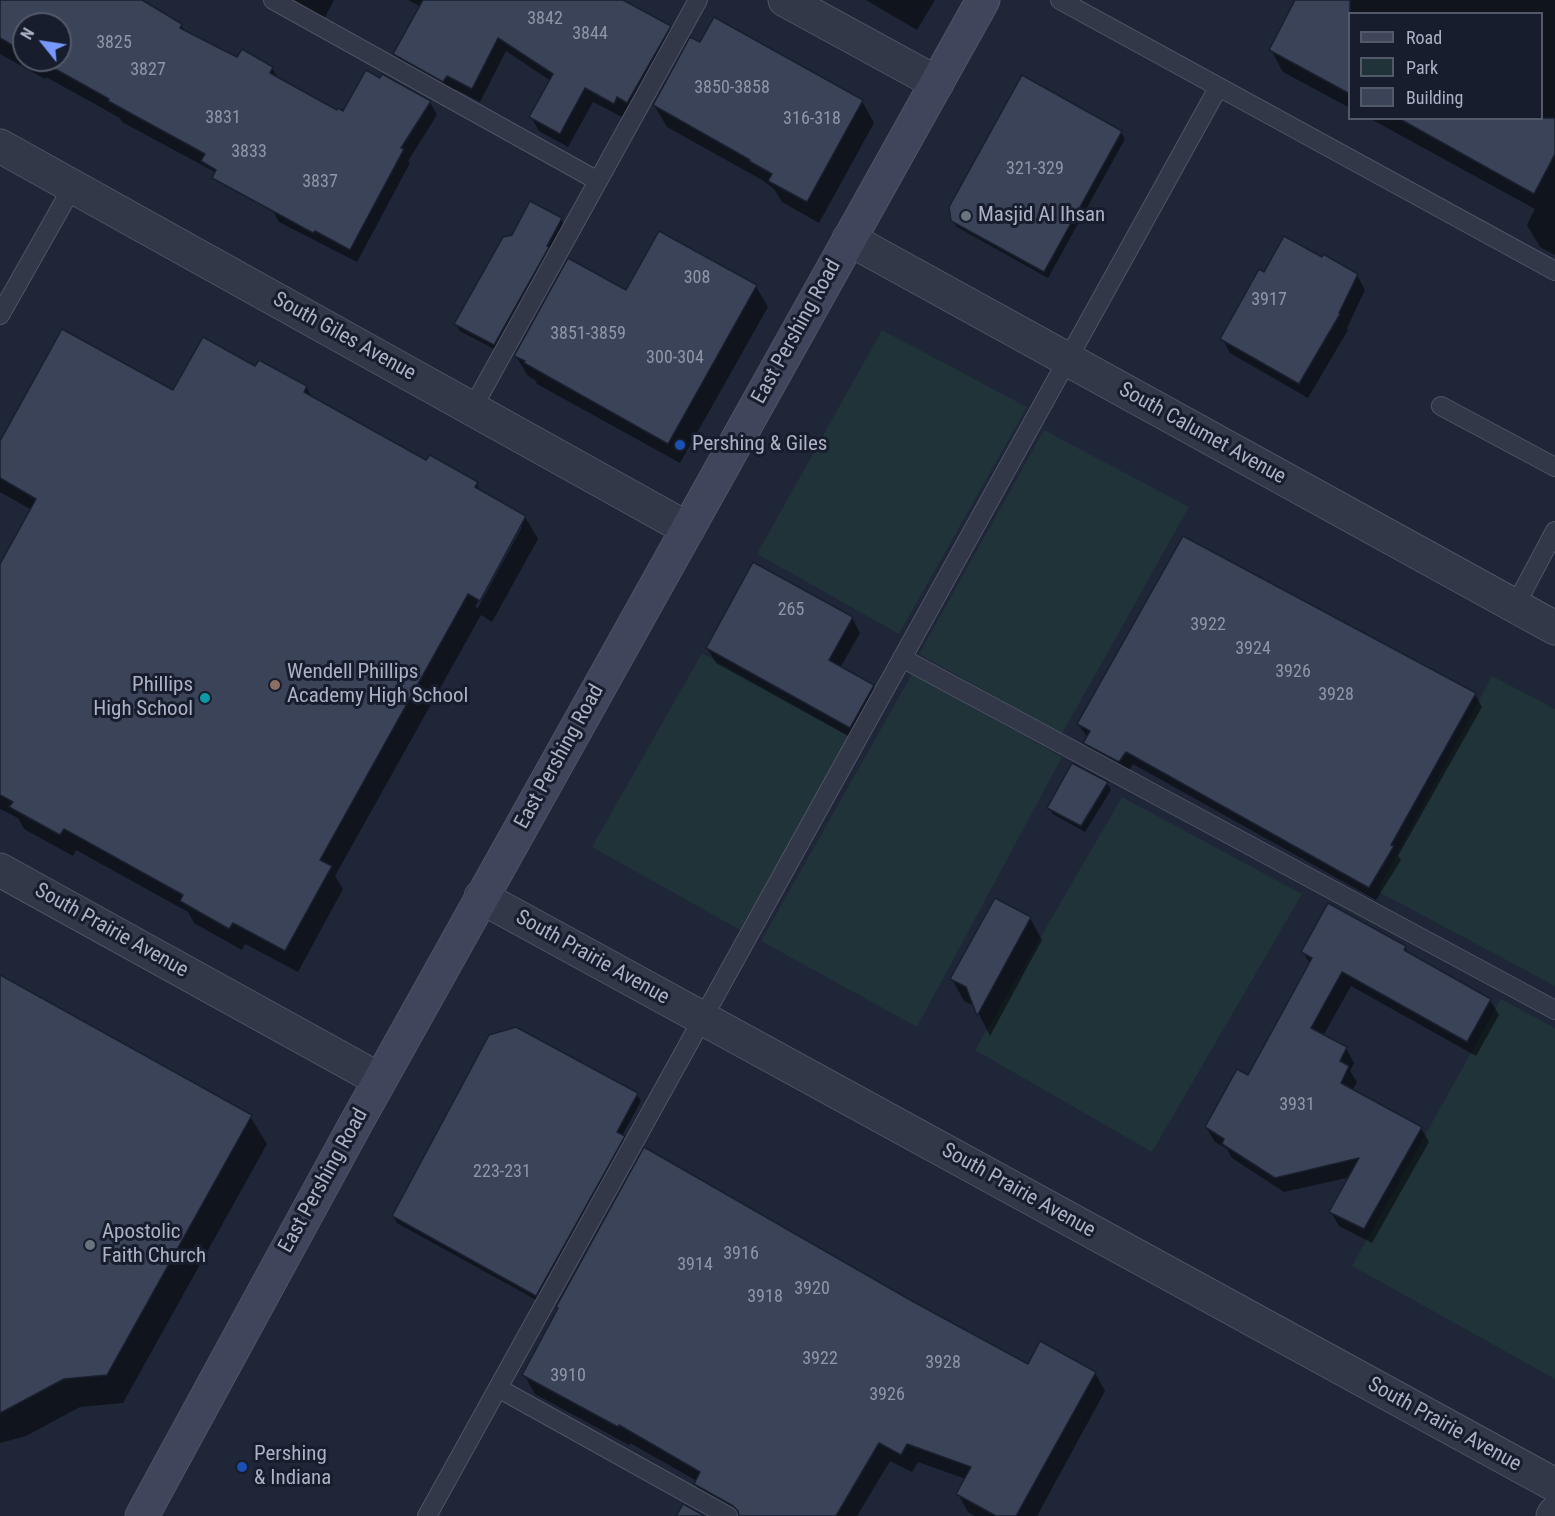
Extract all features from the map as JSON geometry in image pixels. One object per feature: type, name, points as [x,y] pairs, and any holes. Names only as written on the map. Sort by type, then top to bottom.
[{"type":"main road","name":"East Pershing Road","points":[[142,1516],[481,897],[983,0]]},
{"type":"street","points":[[785,0],[937,83]]},
{"type":"street","name":"South Giles Avenue","points":[[0,146],[688,529]]},
{"type":"street","name":"South Calumet Avenue","points":[[849,239],[1555,628]]},
{"type":"street","name":"South Prairie Avenue","points":[[0,870],[380,1080]]},
{"type":"street","name":"South Prairie Avenue","points":[[481,897],[1555,1485]]},
{"type":"lane","points":[[273,0],[598,181]]},
{"type":"lane","points":[[472,409],[698,0]]},
{"type":"lane","points":[[1060,0],[1555,271]]},
{"type":"lane","points":[[427,1516],[1218,88]]},
{"type":"lane","points":[[2,309],[73,186]]},
{"type":"lane","points":[[1441,406],[1555,467]]},
{"type":"lane","points":[[1515,606],[1555,531]]},
{"type":"lane","points":[[902,658],[1555,1010]]},
{"type":"lane","points":[[498,1388],[728,1516]]},
{"type":"green space","points":[[882,330],[1027,407],[899,634],[757,554]]},
{"type":"green space","points":[[1044,430],[1189,507],[1062,734],[919,654]]},
{"type":"green space","points":[[702,653],[851,737],[740,930],[592,847]]},
{"type":"green space","points":[[912,674],[1062,757],[917,1027],[761,941]]},
{"type":"green space","points":[[1492,676],[1555,709],[1555,986],[1377,891]]},
{"type":"green space","points":[[1122,797],[1302,894],[1152,1152],[975,1050]]},
{"type":"green space","points":[[1501,999],[1555,1028],[1555,1379],[1352,1266]]},
{"type":"building","points":[[0,0],[142,0],[182,24],[180,28],[237,57],[242,49],[273,67],[270,73],[337,110],[338,108],[343,111],[366,70],[380,78],[382,74],[431,101],[401,148],[404,149],[350,250],[315,231],[313,233],[212,178],[216,170],[201,161],[205,154],[61,72],[72,72],[72,12],[12,12],[12,45],[0,38]]},
{"type":"building","points":[[423,0],[623,0],[671,26],[627,103],[617,97],[614,104],[585,88],[560,134],[529,117],[553,74],[498,38],[472,89],[447,76],[443,82],[393,54]]},
{"type":"building","points":[[1295,0],[1350,0],[1348,93],[1269,50]]},
{"type":"building","points":[[714,17],[863,100],[807,202],[768,181],[772,174],[750,160],[653,105],[690,37],[700,42]]},
{"type":"building","points":[[1022,75],[1122,131],[1044,272],[951,221],[949,207]]},
{"type":"building","points":[[1543,118],[1555,118],[1555,154],[1534,194],[1402,120],[1543,120]]},
{"type":"building","points":[[530,201],[562,218],[547,246],[549,247],[494,345],[454,324],[503,237],[512,235]]},
{"type":"building","points":[[659,231],[757,285],[668,444],[514,356],[568,258],[626,290]]},
{"type":"building","points":[[1284,236],[1322,257],[1323,254],[1358,274],[1340,314],[1299,384],[1220,339],[1259,269],[1264,272]]},
{"type":"building","name":"Wendell Phillips Academy High School","points":[[62,329],[173,390],[203,337],[255,366],[259,360],[307,386],[304,392],[426,460],[430,455],[478,482],[475,487],[526,516],[480,601],[468,594],[320,860],[332,866],[285,951],[233,923],[229,929],[180,901],[183,895],[64,829],[60,835],[9,807],[13,802],[0,795],[0,564],[36,499],[0,478],[0,441]]},
{"type":"building","points":[[1183,536],[1476,693],[1369,888],[1126,752],[1119,762],[1083,743],[1090,731],[1077,724]]},
{"type":"building","points":[[753,562],[853,617],[829,660],[874,685],[850,728],[706,648]]},
{"type":"building","points":[[1072,763],[1108,782],[1081,826],[1047,808]]},
{"type":"building","points":[[995,898],[1031,917],[977,1016],[966,987],[950,979]]},
{"type":"building","points":[[1328,903],[1406,946],[1404,950],[1491,999],[1467,1042],[1342,972],[1311,1028],[1347,1047],[1340,1061],[1349,1066],[1341,1083],[1422,1127],[1364,1229],[1329,1212],[1359,1158],[1275,1178],[1222,1144],[1224,1139],[1205,1127],[1237,1069],[1248,1075],[1312,958],[1301,952]]},
{"type":"building","name":"Apostolic Faith Church","points":[[0,975],[252,1115],[107,1375],[64,1379],[0,1413]]},
{"type":"building","points":[[516,1027],[638,1093],[617,1132],[625,1136],[536,1296],[392,1216],[489,1035]]},
{"type":"building","points":[[644,1147],[912,1301],[1028,1364],[1040,1341],[1096,1372],[1016,1516],[996,1516],[956,1494],[971,1467],[907,1444],[901,1455],[879,1443],[836,1516],[739,1516],[733,1506],[694,1484],[700,1472],[619,1425],[618,1427],[522,1375],[558,1308],[556,1307]]},
{"type":"building","points":[[683,1504],[705,1516],[676,1516]]},
{"type":"place","name":"Masjid Al Ihsan","points":[[966,216]]},
{"type":"place","name":"Pershing & Giles","points":[[680,445]]},
{"type":"place","name":"Wendell Phillips Academy High School","points":[[275,685]]},
{"type":"place","name":"Phillips High School","points":[[205,698]]},
{"type":"place","name":"Apostolic Faith Church","points":[[90,1245]]},
{"type":"place","name":"Pershing & Indiana","points":[[242,1467]]}]
